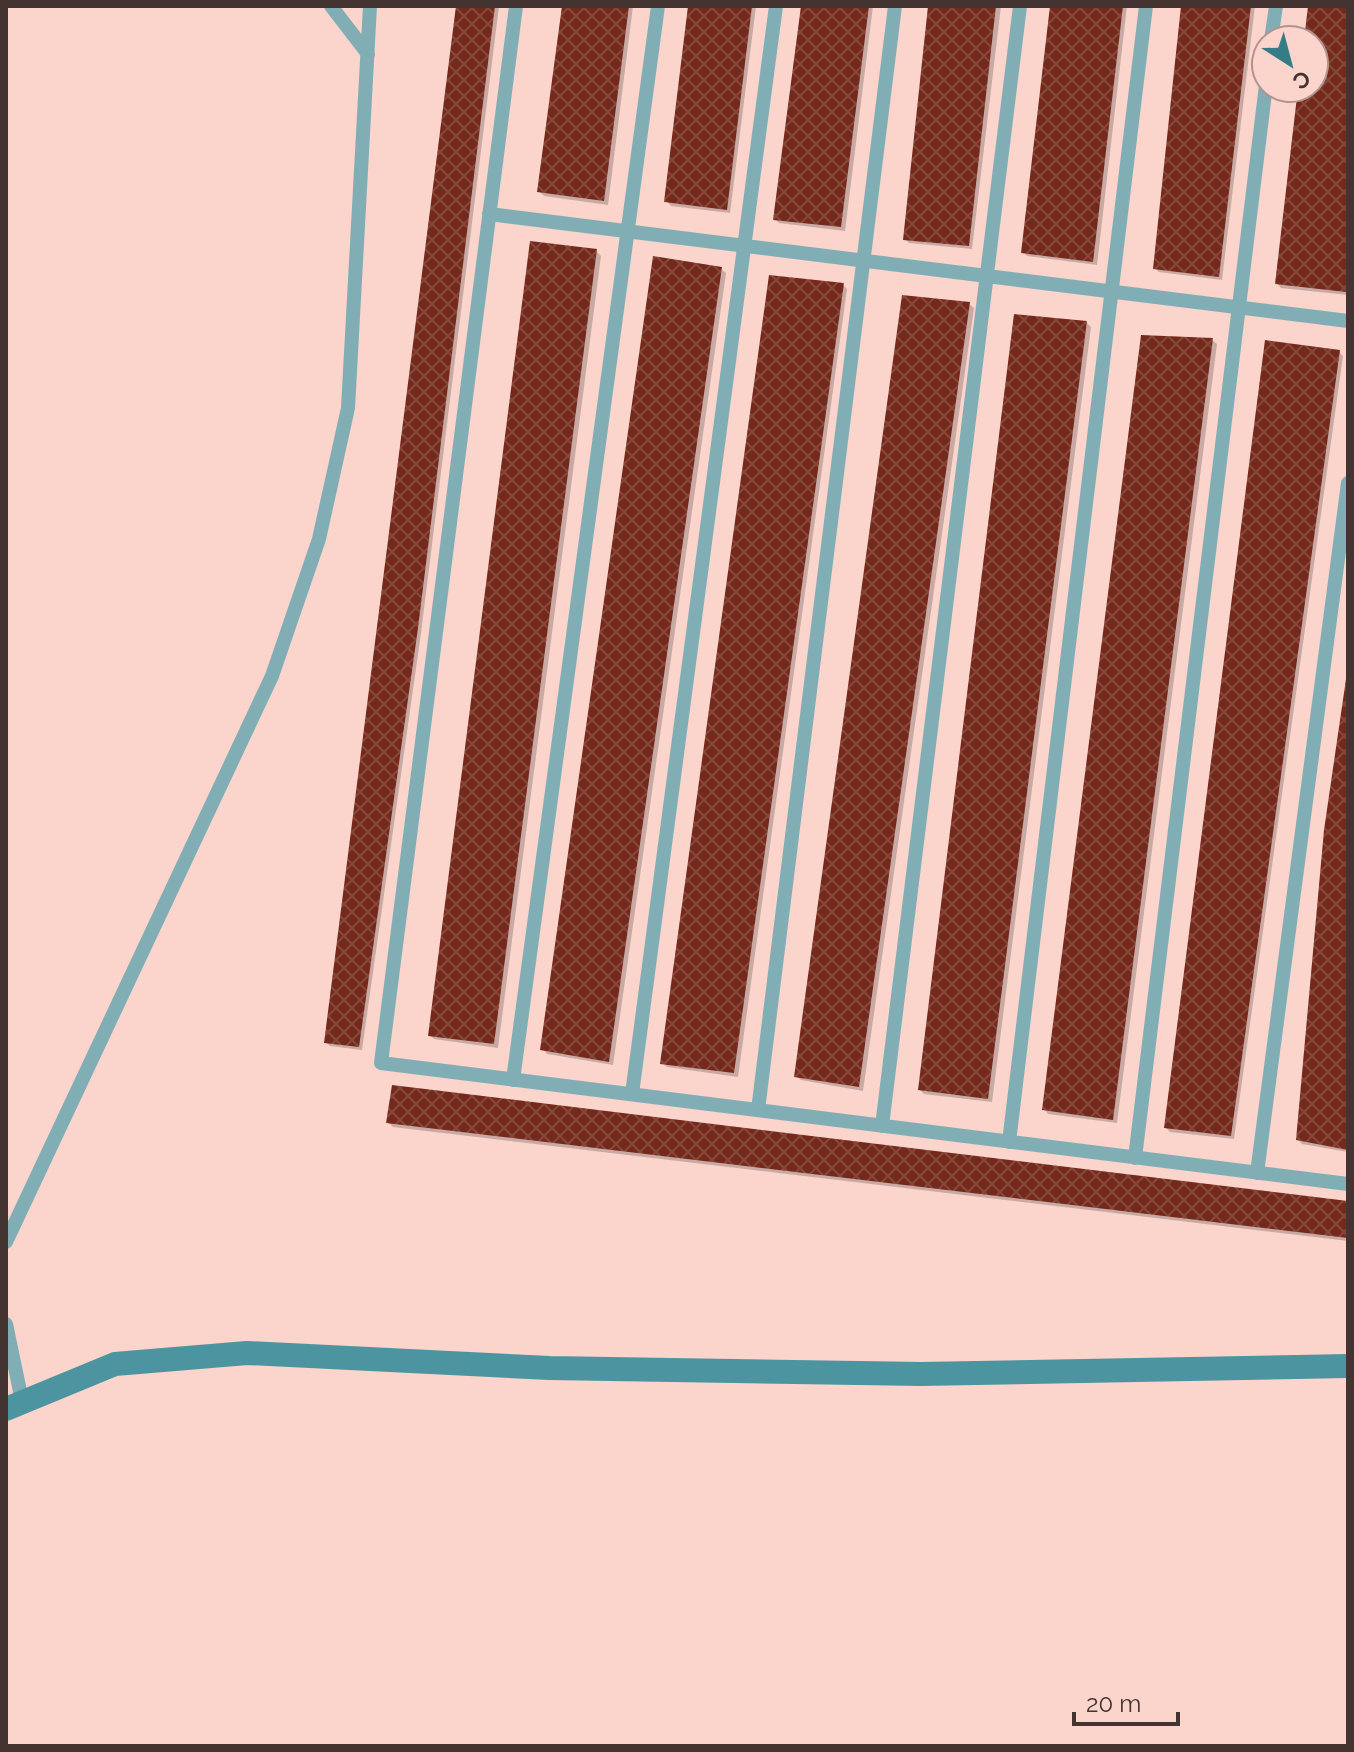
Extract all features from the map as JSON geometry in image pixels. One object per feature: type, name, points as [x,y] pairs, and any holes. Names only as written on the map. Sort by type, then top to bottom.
[{"type":"street","points":[[14,1405],[115,1364],[247,1353],[549,1368],[921,1374],[1348,1366]]},
{"type":"lane","points":[[331,6],[368,54]]},
{"type":"lane","points":[[6,1242],[272,676],[319,539],[348,408],[370,6]]},
{"type":"lane","points":[[516,6],[381,1063],[1348,1184]]},
{"type":"lane","points":[[513,1080],[658,6]]},
{"type":"lane","points":[[632,1094],[776,6]]},
{"type":"lane","points":[[758,1110],[895,6]]},
{"type":"lane","points":[[882,1126],[1020,6]]},
{"type":"lane","points":[[1009,1142],[1146,6]]},
{"type":"lane","points":[[1135,1158],[1264,104]]},
{"type":"lane","points":[[489,214],[1348,321]]},
{"type":"lane","points":[[1257,1173],[1348,483]]},
{"type":"lane","points":[[6,1324],[14,1405]]},
{"type":"building","points":[[456,6],[495,6],[418,628],[359,1047],[324,1043]]},
{"type":"building","points":[[562,6],[629,6],[604,201],[537,192]]},
{"type":"building","points":[[688,6],[752,6],[727,210],[664,202]]},
{"type":"building","points":[[801,6],[869,6],[841,227],[773,220]]},
{"type":"building","points":[[928,6],[996,6],[969,246],[903,240]]},
{"type":"building","points":[[1050,6],[1123,6],[1093,262],[1021,253]]},
{"type":"building","points":[[1181,6],[1251,6],[1219,277],[1153,269]]},
{"type":"building","points":[[1308,6],[1348,6],[1346,292],[1275,284],[1296,104],[1330,104],[1330,24],[1306,24]]},
{"type":"building","points":[[530,241],[597,249],[494,1044],[428,1036]]},
{"type":"building","points":[[653,256],[722,267],[609,1062],[540,1050]]},
{"type":"building","points":[[769,275],[844,283],[734,1073],[660,1064]]},
{"type":"building","points":[[902,295],[970,302],[859,1087],[794,1077]]},
{"type":"building","points":[[1014,314],[1087,321],[988,1099],[918,1090]]},
{"type":"building","points":[[1141,335],[1213,338],[1113,1120],[1042,1110]]},
{"type":"building","points":[[1265,340],[1340,350],[1231,1136],[1164,1128]]},
{"type":"building","points":[[1346,679],[1348,1150],[1296,1140],[1324,830]]},
{"type":"building","points":[[392,1085],[1348,1201],[1348,1238],[386,1123]]}]
